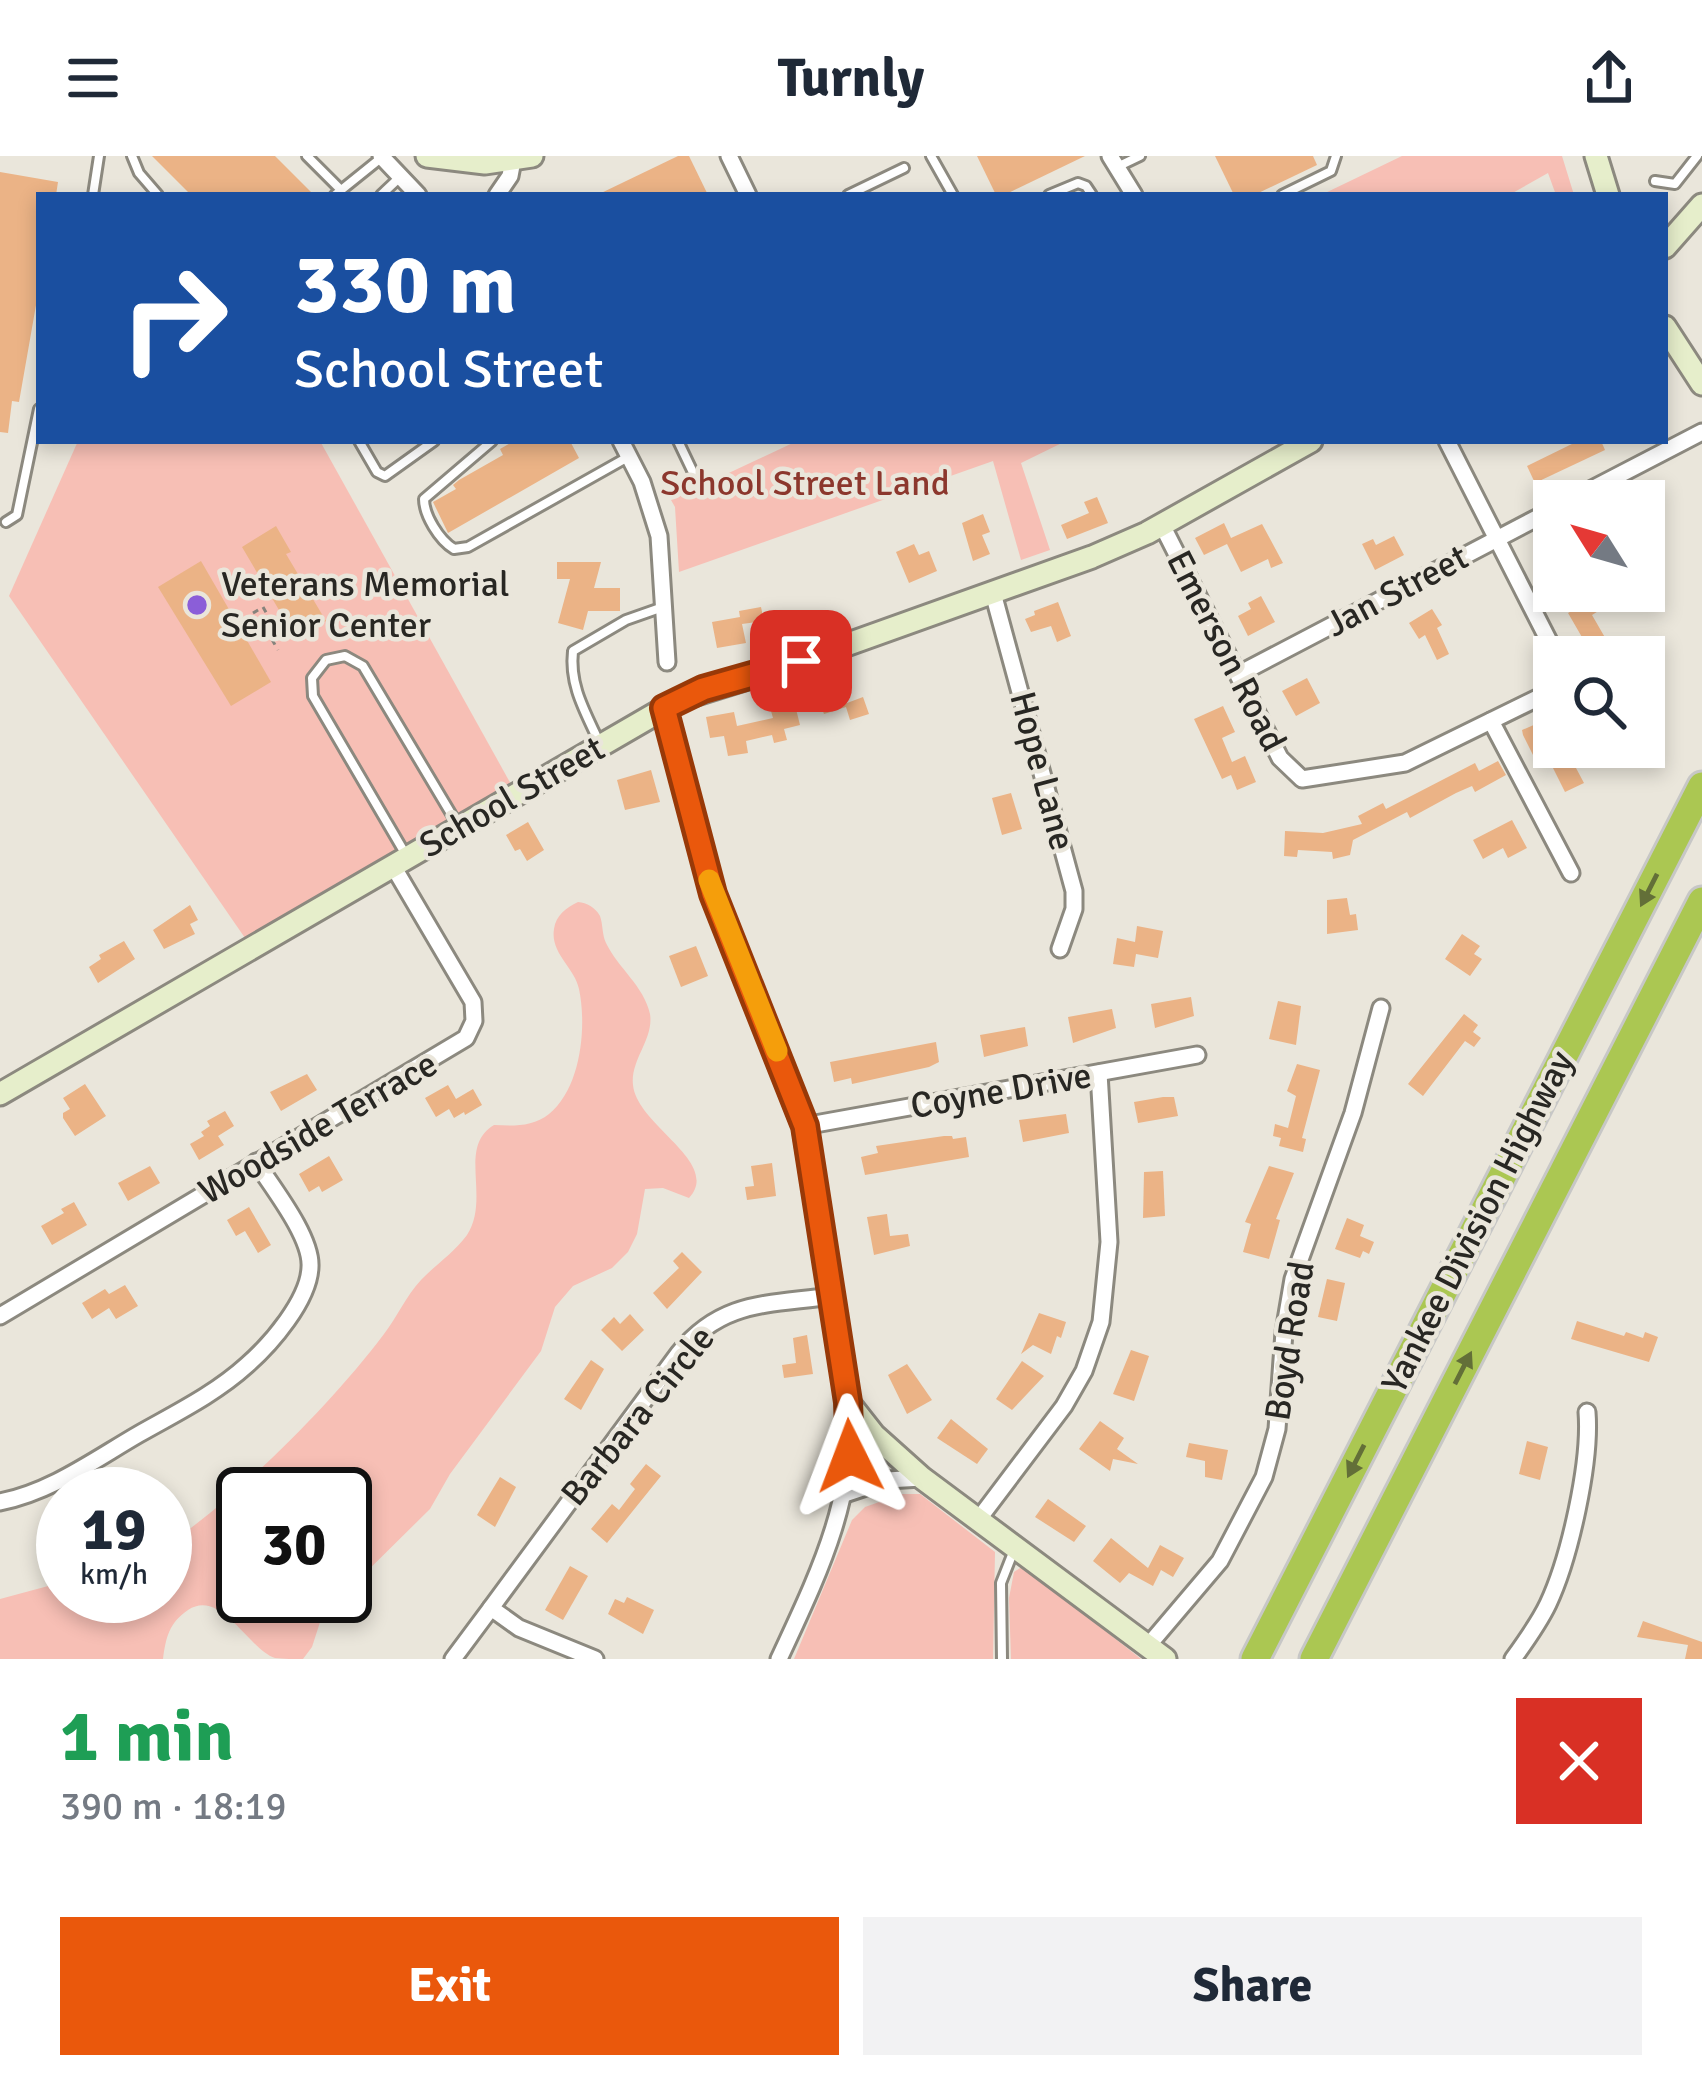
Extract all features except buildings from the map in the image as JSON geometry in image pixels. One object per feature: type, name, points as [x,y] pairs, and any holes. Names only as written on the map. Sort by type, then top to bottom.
[{"type":"highway","name":"Yankee Division Highway","points":[[1256,1656],[1702,785]]},
{"type":"highway","name":"Yankee Division Highway","points":[[1314,1659],[1702,901]]},
{"type":"street","points":[[427,156],[523,158]]},
{"type":"street","points":[[729,156],[747,192]]},
{"type":"street","points":[[1596,156],[1607,192]]},
{"type":"street","points":[[381,157],[415,192]]},
{"type":"street","points":[[499,192],[523,158]]},
{"type":"street","points":[[1113,162],[1132,192]]},
{"type":"street","points":[[1668,244],[1702,205]]},
{"type":"street","points":[[1668,332],[1702,384]]},
{"type":"street","points":[[1609,480],[1702,432]]},
{"type":"street","name":"School Street","points":[[0,1094],[664,708],[703,689],[801,661],[1092,557],[1162,525],[1306,444]]},
{"type":"street","points":[[1448,444],[1546,636]]},
{"type":"street","points":[[625,448],[656,525],[667,662]]},
{"type":"street","name":"Jan Street","points":[[1239,674],[1533,520]]},
{"type":"street","name":"Emerson Road","points":[[1162,525],[1283,764],[1294,775],[1313,781],[1392,767],[1491,722]]},
{"type":"street","name":"Hope Lane","points":[[993,593],[1074,891],[1074,909],[1060,949]]},
{"type":"street","points":[[1533,701],[1491,722],[1570,873]]},
{"type":"street","points":[[664,708],[713,894],[805,1126],[848,1402],[851,1442],[845,1494],[779,1659]]},
{"type":"street","name":"Woodside Terrace","points":[[0,1316],[457,1046],[470,1033],[473,1002],[400,862]]},
{"type":"street","name":"Boyd Road","points":[[1156,1653],[1220,1561],[1264,1477],[1276,1429],[1284,1332],[1294,1280],[1353,1113],[1381,1008]]},
{"type":"street","name":"Coyne Drive","points":[[805,1126],[1197,1055]]},
{"type":"street","points":[[978,1520],[1064,1406],[1084,1370],[1101,1322],[1109,1242],[1099,1073]]},
{"type":"street","points":[[0,1502],[49,1486],[216,1389],[252,1360],[278,1328],[304,1290],[310,1257],[256,1162]]},
{"type":"street","name":"Barbara Circle","points":[[452,1659],[700,1330],[738,1309],[831,1296]]},
{"type":"street","points":[[848,1402],[868,1430],[922,1478],[1156,1653]]},
{"type":"street","points":[[1513,1659],[1543,1613],[1561,1570],[1588,1449],[1587,1412]]},
{"type":"street","points":[[845,1494],[886,1480],[922,1478]]},
{"type":"street","points":[[491,1608],[519,1628],[595,1659]]},
{"type":"lane","points":[[93,192],[99,156]]},
{"type":"lane","points":[[132,156],[155,192]]},
{"type":"lane","points":[[307,156],[338,192],[381,157]]},
{"type":"lane","points":[[931,156],[950,192]]},
{"type":"lane","points":[[1113,162],[1140,156]]},
{"type":"lane","points":[[1288,192],[1331,172],[1336,156]]},
{"type":"lane","points":[[1655,182],[1675,184],[1697,156]]},
{"type":"lane","points":[[854,192],[904,168]]},
{"type":"lane","points":[[384,192],[400,177]]},
{"type":"lane","points":[[1056,192],[1078,183],[1090,192]]},
{"type":"lane","points":[[6,522],[17,515],[36,423]]},
{"type":"lane","points":[[361,444],[377,472],[385,476],[430,444]]},
{"type":"lane","points":[[488,444],[424,499],[424,507],[450,548],[468,547],[625,448]]},
{"type":"lane","points":[[679,444],[699,485]]},
{"type":"lane","points":[[600,746],[576,690],[571,672],[573,651],[626,620],[663,607]]},
{"type":"lane","points":[[400,862],[313,696],[312,678],[326,660],[345,656],[363,666],[460,828]]},
{"type":"lane","points":[[1002,1659],[1000,1583],[1016,1548]]},
{"type":"path","points":[[265,628],[278,650]]},
{"type":"green space","points":[[1402,156],[1562,156],[1573,192],[1555,192],[1548,173],[1514,192],[1327,192]]},
{"type":"green space","points":[[77,444],[322,444],[512,786],[245,938],[9,596]]},
{"type":"green space","name":"School Street Land","points":[[791,444],[1060,444],[1021,463],[1050,550],[1021,560],[993,461],[679,572],[671,500]]},
{"type":"green space","points":[[578,902],[598,913],[606,943],[647,1004],[650,1023],[633,1085],[648,1115],[687,1157],[696,1184],[689,1198],[663,1188],[645,1189],[637,1234],[628,1252],[612,1268],[573,1286],[555,1307],[541,1351],[450,1474],[430,1509],[372,1566],[372,1467],[262,1467],[362,1362],[416,1286],[467,1235],[474,1221],[476,1160],[483,1135],[494,1125],[523,1125],[543,1118],[568,1089],[579,1056],[582,1021],[579,989],[554,938],[555,924]]},
{"type":"green space","points":[[902,1494],[920,1494],[995,1552],[993,1659],[794,1659],[852,1520],[865,1507]]},
{"type":"green space","points":[[216,1507],[216,1609],[200,1605],[192,1608],[192,1526]]},
{"type":"green space","points":[[1020,1568],[1141,1659],[1011,1659],[1009,1598],[1014,1572]]},
{"type":"green space","points":[[36,1589],[36,1623],[175,1623],[163,1659],[0,1659],[0,1599]]},
{"type":"green space","points":[[234,1623],[320,1623],[303,1659],[275,1658]]},
{"type":"slow traffic","points":[[709,880],[777,1051]]},
{"type":"place","name":"Veterans Memorial Senior Center","points":[[197,605]]},
{"type":"route","points":[[801,661],[703,689],[664,708],[713,894],[805,1126],[848,1402],[850,1456]]}]
